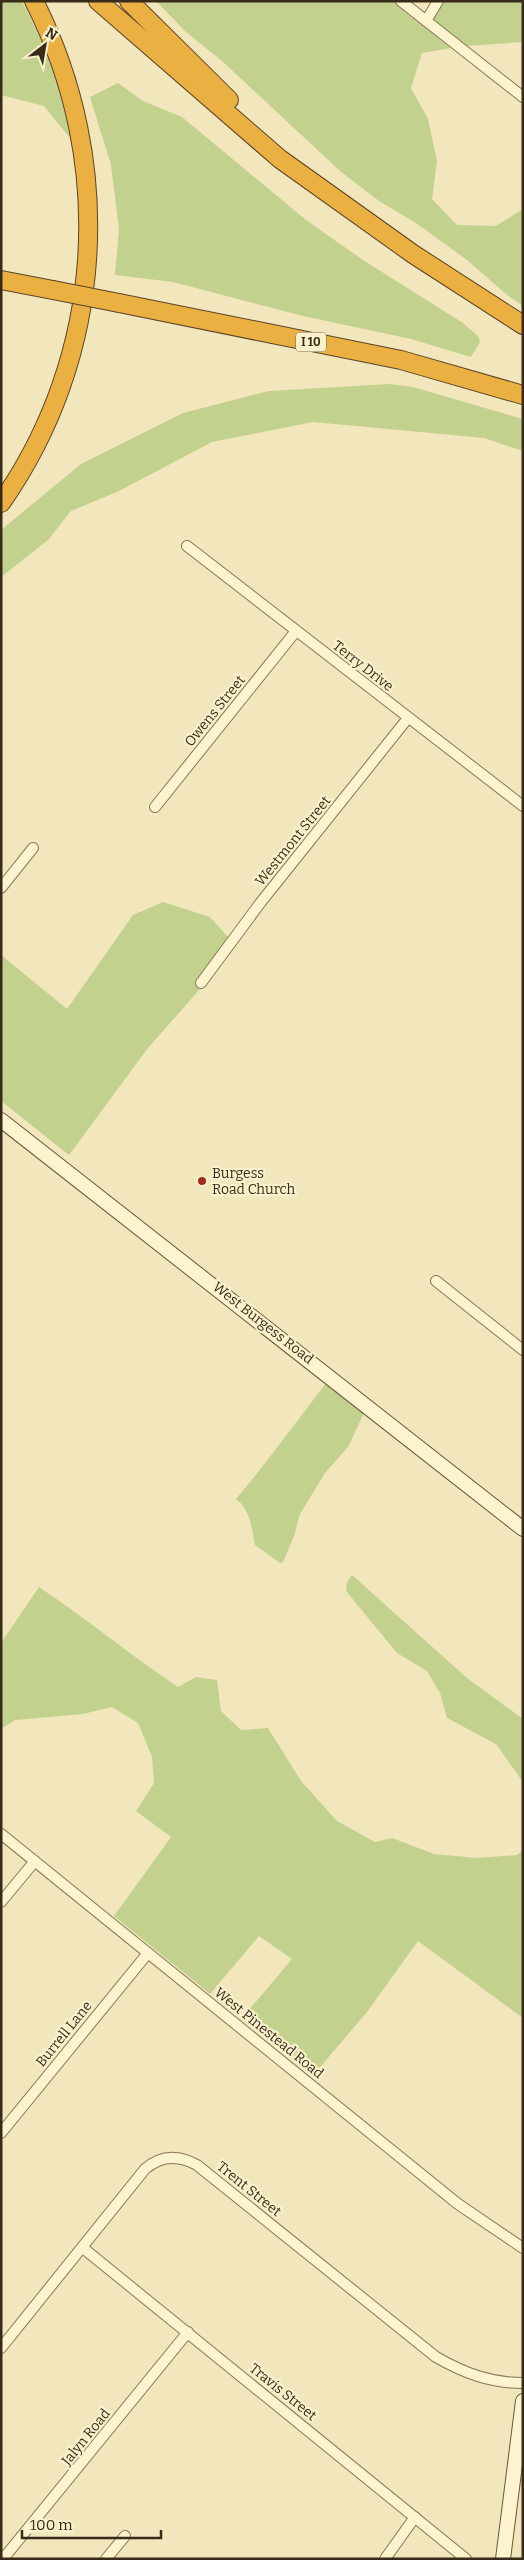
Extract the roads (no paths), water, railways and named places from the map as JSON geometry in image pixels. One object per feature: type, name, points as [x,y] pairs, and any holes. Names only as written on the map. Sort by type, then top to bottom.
[{"type":"highway","points":[[1,503],[29,460],[61,390],[81,315],[89,249],[88,184],[74,102],[61,62],[34,1]]},
{"type":"highway","points":[[98,1],[280,159],[413,254],[523,325]]},
{"type":"highway","points":[[128,1],[245,116],[280,159]]},
{"type":"highway","name":"I 10","points":[[1,280],[401,360],[451,373],[523,396]]},
{"type":"main road","name":"West Burgess Road","points":[[1,1120],[523,1529]]},
{"type":"main road","points":[[506,2558],[523,2401]]},
{"type":"street","points":[[402,1],[523,97]]},
{"type":"street","points":[[426,21],[438,1]]},
{"type":"street","name":"Terry Drive","points":[[187,546],[523,806]]},
{"type":"street","name":"Owens Street","points":[[155,807],[296,631]]},
{"type":"street","name":"Westmont Street","points":[[201,983],[261,902],[408,718]]},
{"type":"street","points":[[1,888],[33,848]]},
{"type":"street","points":[[436,1281],[523,1350]]},
{"type":"street","name":"West Pinestead Road","points":[[1,1834],[458,2204],[523,2248]]},
{"type":"street","points":[[1,1902],[35,1861]]},
{"type":"street","name":"Burrell Lane","points":[[1,2133],[148,1953]]},
{"type":"street","name":"Trent Street","points":[[1,2348],[150,2164],[170,2157],[188,2160],[197,2165],[436,2357],[476,2376],[500,2382],[523,2383]]},
{"type":"street","name":"Travis Street","points":[[83,2248],[466,2559]]},
{"type":"street","name":"Jalyn Road","points":[[3,2559],[188,2332]]},
{"type":"street","points":[[385,2559],[415,2517]]},
{"type":"street","points":[[106,2559],[125,2536]]},
{"type":"place","name":"Burgess Road Church","points":[[202,1181]]}]
